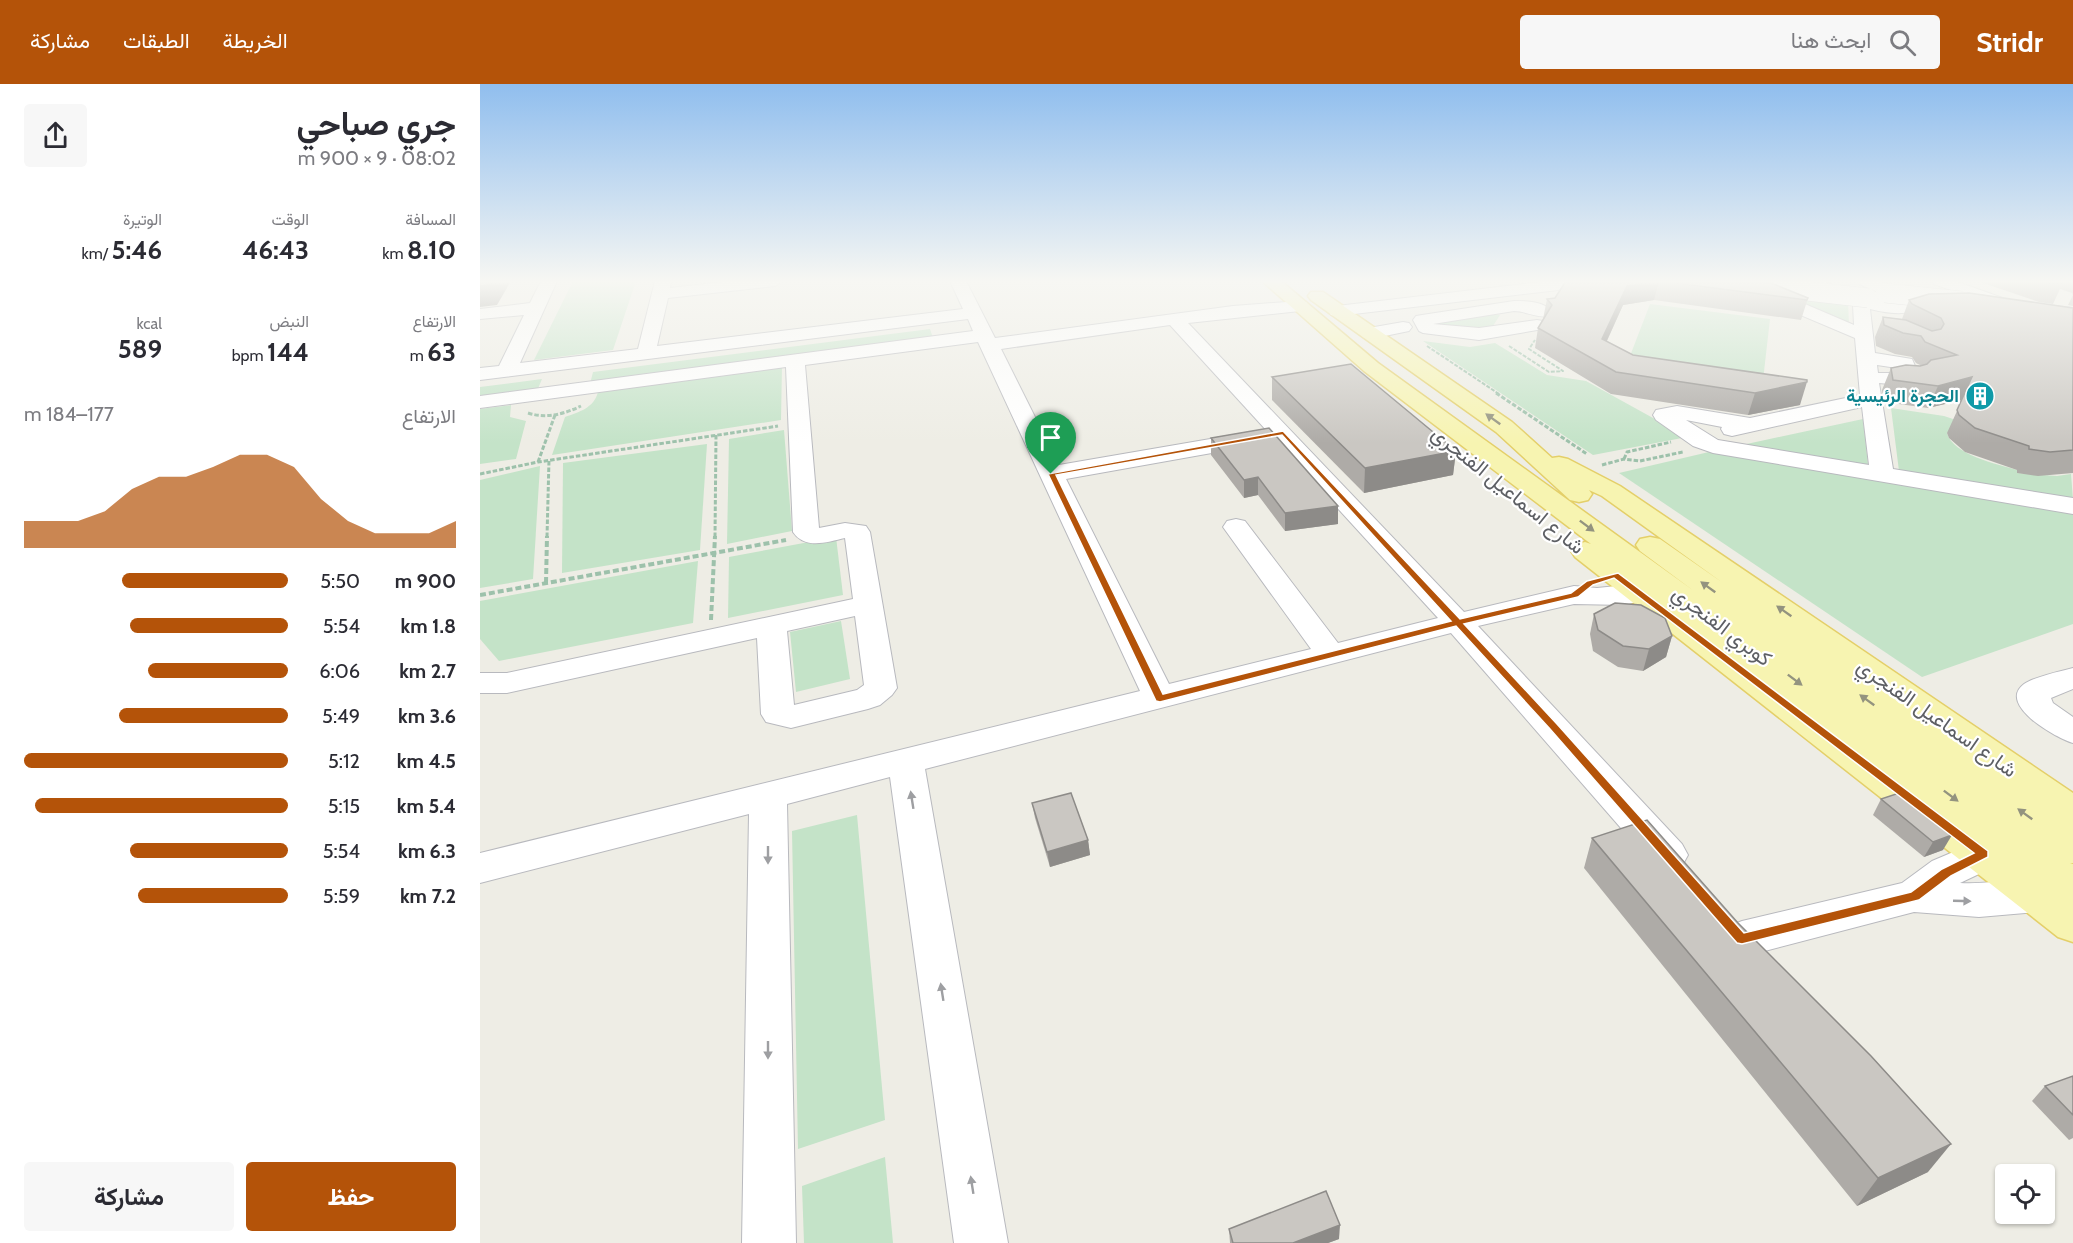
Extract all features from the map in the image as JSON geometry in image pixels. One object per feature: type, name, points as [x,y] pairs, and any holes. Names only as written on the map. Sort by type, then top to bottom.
[{"type":"main road","name":"شارع اسماعيل الفنجري","points":[[1338,335],[1371,367],[1382,388],[1626,584],[1984,854],[2061,893],[2073,924]]},
{"type":"main road","name":"شارع اسماعيل الفنجري","points":[[1373,335],[1504,427],[1537,457],[1565,466],[1611,491],[2073,813]]},
{"type":"main road","name":"كوبري الفنجري","points":[[1371,367],[2061,893]]},
{"type":"main road","name":"كوبري الفنجري","points":[[1537,457],[1551,472],[1574,490],[2073,848]]},
{"type":"street","points":[[506,371],[523,335]]},
{"type":"street","points":[[646,354],[651,335]]},
{"type":"street","points":[[480,374],[797,335]]},
{"type":"street","points":[[985,335],[1160,699]]},
{"type":"street","points":[[480,402],[795,360],[1033,335]]},
{"type":"street","points":[[1189,335],[1283,433],[1458,622],[1687,877]]},
{"type":"street","points":[[1476,335],[1504,338],[1511,335]]},
{"type":"street","points":[[1865,336],[1867,367],[1882,474]]},
{"type":"street","points":[[771,626],[778,714],[791,717],[868,698],[881,688],[857,532],[848,530],[810,535],[806,532],[795,360]]},
{"type":"street","points":[[1686,443],[1750,425],[1873,405]]},
{"type":"street","points":[[1718,447],[1873,405]]},
{"type":"street","points":[[1750,425],[1677,412],[1664,415],[1686,443],[1706,444],[2073,506]]},
{"type":"street","points":[[1051,474],[1283,433]]},
{"type":"street","points":[[1236,527],[1332,655]]},
{"type":"street","points":[[480,868],[1160,699],[1458,622],[1574,595],[1625,596],[1626,584]]},
{"type":"street","points":[[480,683],[507,683],[869,604]]},
{"type":"street","points":[[2073,678],[2035,692],[2033,699],[2038,708],[2073,732]]},
{"type":"street","points":[[906,762],[981,1243]]},
{"type":"street","points":[[768,796],[769,1243]]},
{"type":"street","points":[[1914,896],[1946,872],[1984,854]]},
{"type":"street","points":[[1744,941],[1914,896],[1979,901],[2061,893]]},
{"type":"path","points":[[1422,335],[1593,458]]},
{"type":"path","points":[[1504,338],[1549,372],[1561,372],[1562,370],[1529,349],[1535,335]]},
{"type":"path","points":[[538,462],[555,415]]},
{"type":"path","points":[[480,474],[549,460],[800,423]]},
{"type":"path","points":[[710,639],[715,553],[716,435]]},
{"type":"path","points":[[1624,459],[1627,452],[1686,443]]},
{"type":"path","points":[[1606,464],[1624,459],[1640,461],[1686,443]]},
{"type":"path","points":[[546,584],[549,460]]},
{"type":"path","points":[[480,595],[810,535]]},
{"type":"green space","points":[[546,335],[618,335],[613,350],[534,360]]},
{"type":"green space","points":[[882,335],[932,335],[933,338],[590,384],[593,372]]},
{"type":"green space","points":[[1638,335],[1768,335],[1762,389],[1625,369]]},
{"type":"green space","points":[[1423,341],[1470,347],[1495,343],[1547,375],[1586,381],[1682,434],[1682,438],[1593,455]]},
{"type":"green space","points":[[782,366],[781,420],[552,455],[565,417],[589,406],[598,392]]},
{"type":"green space","points":[[542,379],[537,391],[480,399],[480,387]]},
{"type":"green space","points":[[511,405],[510,417],[526,421],[516,459],[480,464],[480,409]]},
{"type":"green space","points":[[1891,408],[1944,416],[1965,423],[1947,433],[1951,441],[1967,453],[2017,470],[2017,473],[2057,476],[2071,474],[2073,500],[1899,471]]},
{"type":"green space","points":[[1863,419],[1868,465],[1742,445]]},
{"type":"green space","points":[[784,430],[792,531],[727,544],[729,439]]},
{"type":"green space","points":[[707,444],[700,550],[562,573],[563,463]]},
{"type":"green space","points":[[1709,452],[2073,512],[2073,624],[1922,677],[1619,473]]},
{"type":"green space","points":[[540,466],[533,579],[480,588],[480,480]]},
{"type":"green space","points":[[836,537],[843,595],[728,618],[729,557]]},
{"type":"green space","points":[[698,561],[693,623],[499,661],[480,639],[480,601]]},
{"type":"green space","points":[[841,621],[850,679],[796,692],[790,632]]},
{"type":"green space","points":[[857,815],[885,1120],[798,1149],[792,831]]},
{"type":"green space","points":[[885,1157],[893,1243],[804,1243],[802,1186]]},
{"type":"building","points":[[1551,335],[1604,335],[1602,339],[1633,355],[1807,380],[1807,382],[1755,393],[1616,372]]},
{"type":"building","points":[[1916,335],[2073,335],[2073,450],[2050,452],[2029,449],[2029,446],[1975,428],[1959,415],[1957,410],[1972,377],[1938,386],[1893,380],[1891,368],[1906,365],[1920,366],[1931,360],[1957,355],[1925,342],[1921,336]]},
{"type":"building","points":[[1351,364],[1456,451],[1365,468],[1272,377]]},
{"type":"building","points":[[1269,428],[1338,506],[1285,513],[1258,477],[1244,480],[1211,438]]},
{"type":"building","points":[[1615,603],[1641,605],[1665,618],[1672,636],[1649,649],[1623,646],[1598,630],[1594,614]]},
{"type":"building","points":[[1071,793],[1088,840],[1047,852],[1032,803]]},
{"type":"building","points":[[1899,793],[1952,835],[1933,842],[1881,799]]},
{"type":"building","points":[[1647,820],[1738,923],[1871,1056],[1951,1144],[1878,1178],[1592,838]]},
{"type":"building","points":[[2073,1076],[2073,1115],[2045,1086]]},
{"type":"building","points":[[1326,1191],[1340,1225],[1293,1243],[1233,1243],[1229,1229]]},
{"type":"place","name":"الحجرة الرئيسية","points":[[1980,396]]},
{"type":"route","points":[[1051,474],[1160,699],[1458,622],[1554,726],[1742,939],[1914,896],[1946,872],[1984,854],[1615,575],[1590,583],[1574,595],[1458,622],[1283,433],[1051,474]]}]
